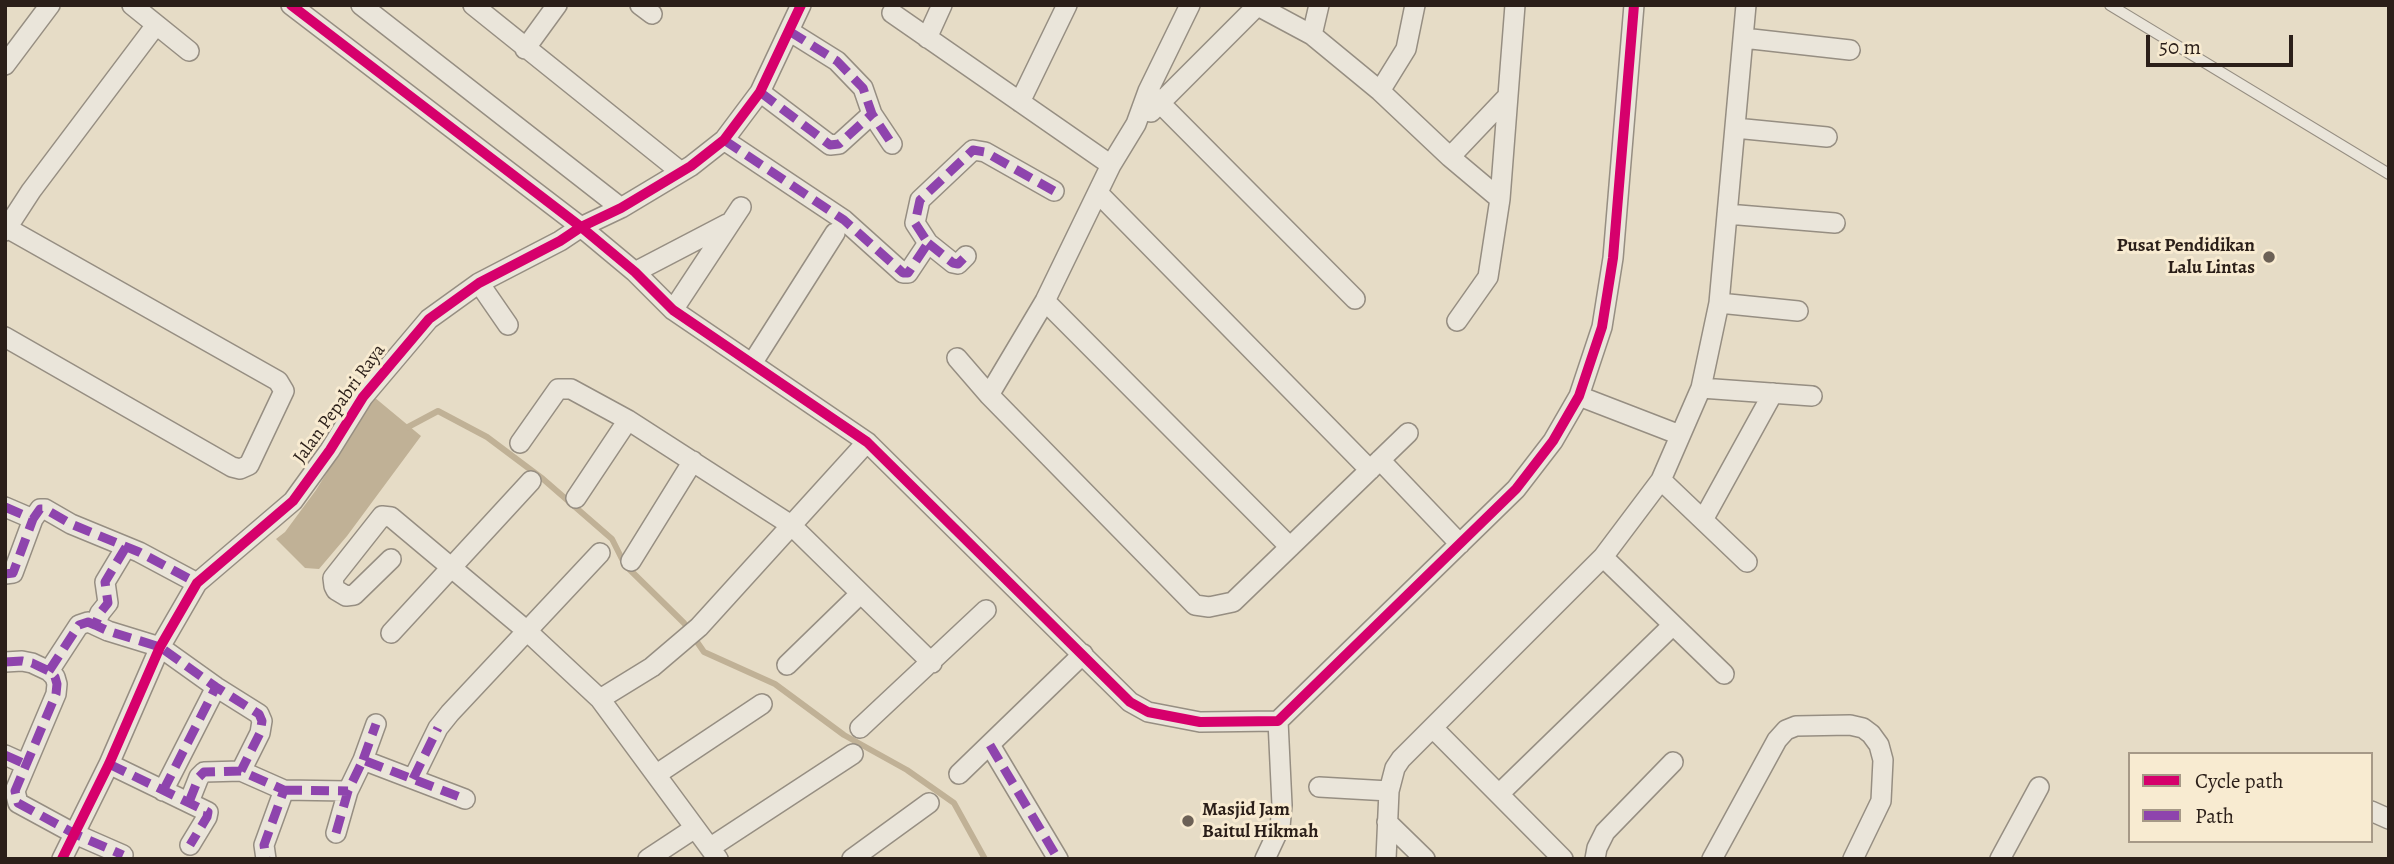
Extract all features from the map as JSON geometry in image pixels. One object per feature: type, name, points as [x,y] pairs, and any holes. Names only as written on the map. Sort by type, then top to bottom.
[{"type":"street","points":[[5,65],[50,5]]},
{"type":"street","points":[[132,5],[189,51]]},
{"type":"street","points":[[291,5],[581,227],[635,272],[673,310],[867,442],[1130,702],[1148,712],[1200,722],[1278,721],[1516,489],[1553,441],[1579,396],[1602,327],[1613,258],[1634,5]]},
{"type":"street","points":[[361,5],[621,208]]},
{"type":"street","points":[[473,5],[681,172]]},
{"type":"street","points":[[525,49],[558,5]]},
{"type":"street","name":"Jalan Pepabri Raya","points":[[62,859],[109,764],[160,647],[197,583],[293,501],[386,366],[429,319],[479,282],[621,208],[691,166],[724,140],[760,92],[801,5]]},
{"type":"street","points":[[928,38],[942,5]]},
{"type":"street","points":[[1020,102],[1067,5]]},
{"type":"street","points":[[989,395],[1045,301],[1111,165],[1154,97],[1190,5]]},
{"type":"street","points":[[1154,97],[1257,5],[1312,35],[1380,91],[1450,157],[1500,199]]},
{"type":"street","points":[[1312,35],[1319,5]]},
{"type":"street","points":[[1380,91],[1406,49],[1415,5]]},
{"type":"street","points":[[1457,321],[1488,278],[1500,199],[1515,5]]},
{"type":"street","points":[[1386,859],[1389,791],[1395,768],[1401,759],[1603,557],[1661,480],[1701,388],[1719,303],[1746,5]]},
{"type":"street","points":[[892,13],[1111,165]]},
{"type":"street","points":[[5,337],[232,467],[240,469],[249,465],[284,391],[278,381],[6,230],[31,191],[156,25]]},
{"type":"street","points":[[789,31],[847,70],[863,88],[872,114],[891,144]]},
{"type":"street","points":[[1743,38],[1850,50]]},
{"type":"street","points":[[760,92],[830,145],[839,145],[872,114]]},
{"type":"street","points":[[1154,97],[1355,299]]},
{"type":"street","points":[[1450,157],[1506,99]]},
{"type":"street","points":[[1735,128],[1827,137]]},
{"type":"street","points":[[724,140],[844,220],[903,273],[908,273],[928,243]]},
{"type":"street","points":[[966,256],[958,264],[953,263],[928,243],[915,223],[920,200],[973,150],[985,152],[1054,191]]},
{"type":"street","points":[[1098,193],[1375,465],[1460,544]]},
{"type":"street","points":[[1727,214],[1835,223]]},
{"type":"street","points":[[635,272],[735,215],[673,310]]},
{"type":"street","points":[[752,362],[835,233]]},
{"type":"street","points":[[479,282],[508,325]]},
{"type":"street","points":[[1045,301],[1290,547]]},
{"type":"street","points":[[1719,303],[1798,311]]},
{"type":"street","points":[[957,358],[989,395],[1195,605],[1209,607],[1233,602],[1408,433]]},
{"type":"street","points":[[1701,388],[1812,396]]},
{"type":"street","points":[[520,443],[558,389],[571,389],[628,420],[791,525],[932,663]]},
{"type":"street","points":[[1703,520],[1773,393]]},
{"type":"street","points":[[1579,396],[1680,435]]},
{"type":"street","points":[[576,498],[628,420]]},
{"type":"street","points":[[600,699],[652,667],[699,627],[867,442]]},
{"type":"street","points":[[631,561],[693,461]]},
{"type":"street","points":[[1661,480],[1747,562]]},
{"type":"street","points":[[391,633],[531,481]]},
{"type":"street","points":[[5,506],[33,519]]},
{"type":"street","points":[[5,574],[13,573],[33,519],[40,509],[45,509],[71,524],[126,547],[197,583]]},
{"type":"street","points":[[391,559],[354,595],[346,596],[336,590],[333,578],[382,516],[391,517],[527,631],[600,699],[714,853],[853,754]]},
{"type":"street","points":[[95,625],[100,612],[108,603],[105,582],[126,547]]},
{"type":"street","points":[[413,779],[438,728],[600,553]]},
{"type":"street","points":[[1603,557],[1724,674]]},
{"type":"street","points":[[787,665],[860,594]]},
{"type":"street","points":[[860,728],[986,610]]},
{"type":"street","points":[[49,671],[79,625],[88,622],[160,647],[259,714],[262,721],[257,741],[242,771]]},
{"type":"street","points":[[1499,794],[1673,625]]},
{"type":"street","points":[[959,774],[1083,654]]},
{"type":"street","points":[[5,662],[22,660],[49,671],[57,684],[56,694],[15,791],[18,803],[75,834],[123,855]]},
{"type":"street","points":[[163,791],[216,687]]},
{"type":"street","points":[[657,774],[762,704]]},
{"type":"street","points":[[1265,859],[1280,827],[1282,805],[1278,721]]},
{"type":"street","points":[[336,833],[348,791],[376,724]]},
{"type":"street","points":[[1712,859],[1776,740],[1786,730],[1796,726],[1850,725],[1863,728],[1871,734],[1879,745],[1883,760],[1881,801],[1853,859]]},
{"type":"street","points":[[1433,729],[1563,859]]},
{"type":"street","points":[[990,746],[1058,859]]},
{"type":"street","points":[[5,755],[26,764]]},
{"type":"street","points":[[363,760],[465,799]]},
{"type":"street","points":[[1595,859],[1605,832],[1673,762]]},
{"type":"street","points":[[109,764],[208,812],[190,845]]},
{"type":"street","points":[[189,802],[199,777],[204,772],[242,771],[284,790],[348,791]]},
{"type":"street","points":[[1320,787],[1389,791]]},
{"type":"street","points":[[2000,859],[2039,787]]},
{"type":"street","points":[[267,859],[264,845],[284,790]]},
{"type":"street","points":[[852,859],[929,803]]},
{"type":"street","points":[[2373,812],[2389,819]]},
{"type":"street","points":[[1387,822],[1425,859]]},
{"type":"street","points":[[648,859],[695,828]]},
{"type":"lane","points":[[2110,5],[2389,174]]},
{"type":"shaded area","points":[[374,397],[421,436],[347,536],[319,569],[305,568],[276,539],[285,532],[316,490]]},
{"type":"waterway","points":[[408,427],[438,411],[487,437],[543,479],[612,539],[625,565],[684,623],[704,652],[775,684],[844,735],[907,770],[954,803],[985,859]]},
{"type":"marked path","points":[[789,31],[837,61],[863,88],[872,114],[892,144]]},
{"type":"marked path","points":[[760,92],[830,145],[839,144],[872,114]]},
{"type":"marked path","points":[[724,140],[844,220],[903,273],[908,273],[928,243],[915,223],[920,200],[973,150],[985,152],[1054,191]]},
{"type":"marked path","points":[[928,243],[953,263],[958,264],[966,256]]},
{"type":"marked path","points":[[5,507],[33,519],[40,509],[45,509],[71,524],[139,552],[197,583]]},
{"type":"marked path","points":[[5,574],[13,573],[33,519]]},
{"type":"marked path","points":[[126,547],[105,582],[108,603],[95,625],[160,647],[259,714],[262,721],[260,733],[241,771]]},
{"type":"marked path","points":[[49,671],[79,625],[88,622],[95,625]]},
{"type":"marked path","points":[[5,662],[32,663],[49,671],[57,684],[56,694],[15,791],[18,803],[75,834],[123,855]]},
{"type":"marked path","points":[[163,791],[216,687]]},
{"type":"marked path","points":[[363,760],[376,724]]},
{"type":"marked path","points":[[413,779],[438,728]]},
{"type":"marked path","points":[[990,745],[1058,859]]},
{"type":"marked path","points":[[5,755],[25,764]]},
{"type":"marked path","points":[[336,833],[348,791],[363,760],[465,799]]},
{"type":"marked path","points":[[109,764],[208,812],[190,845]]},
{"type":"marked path","points":[[189,802],[199,777],[204,772],[241,771],[284,790],[264,845],[266,859]]},
{"type":"marked path","points":[[284,790],[348,791]]},
{"type":"cycle path","points":[[291,5],[581,227],[635,272],[673,310],[867,442],[1130,702],[1148,712],[1200,722],[1278,721],[1516,489],[1553,441],[1579,396],[1602,327],[1613,258],[1634,5]]},
{"type":"cycle path","points":[[62,859],[109,764],[160,647],[197,583],[293,501],[330,450],[363,397],[429,319],[479,283],[621,208],[691,166],[724,140],[760,92],[801,5]]},
{"type":"place","name":"Pusat Pendidikan Lalu Lintas","points":[[2269,257]]},
{"type":"place","name":"Masjid Jam Baitul Hikmah","points":[[1188,821]]}]
